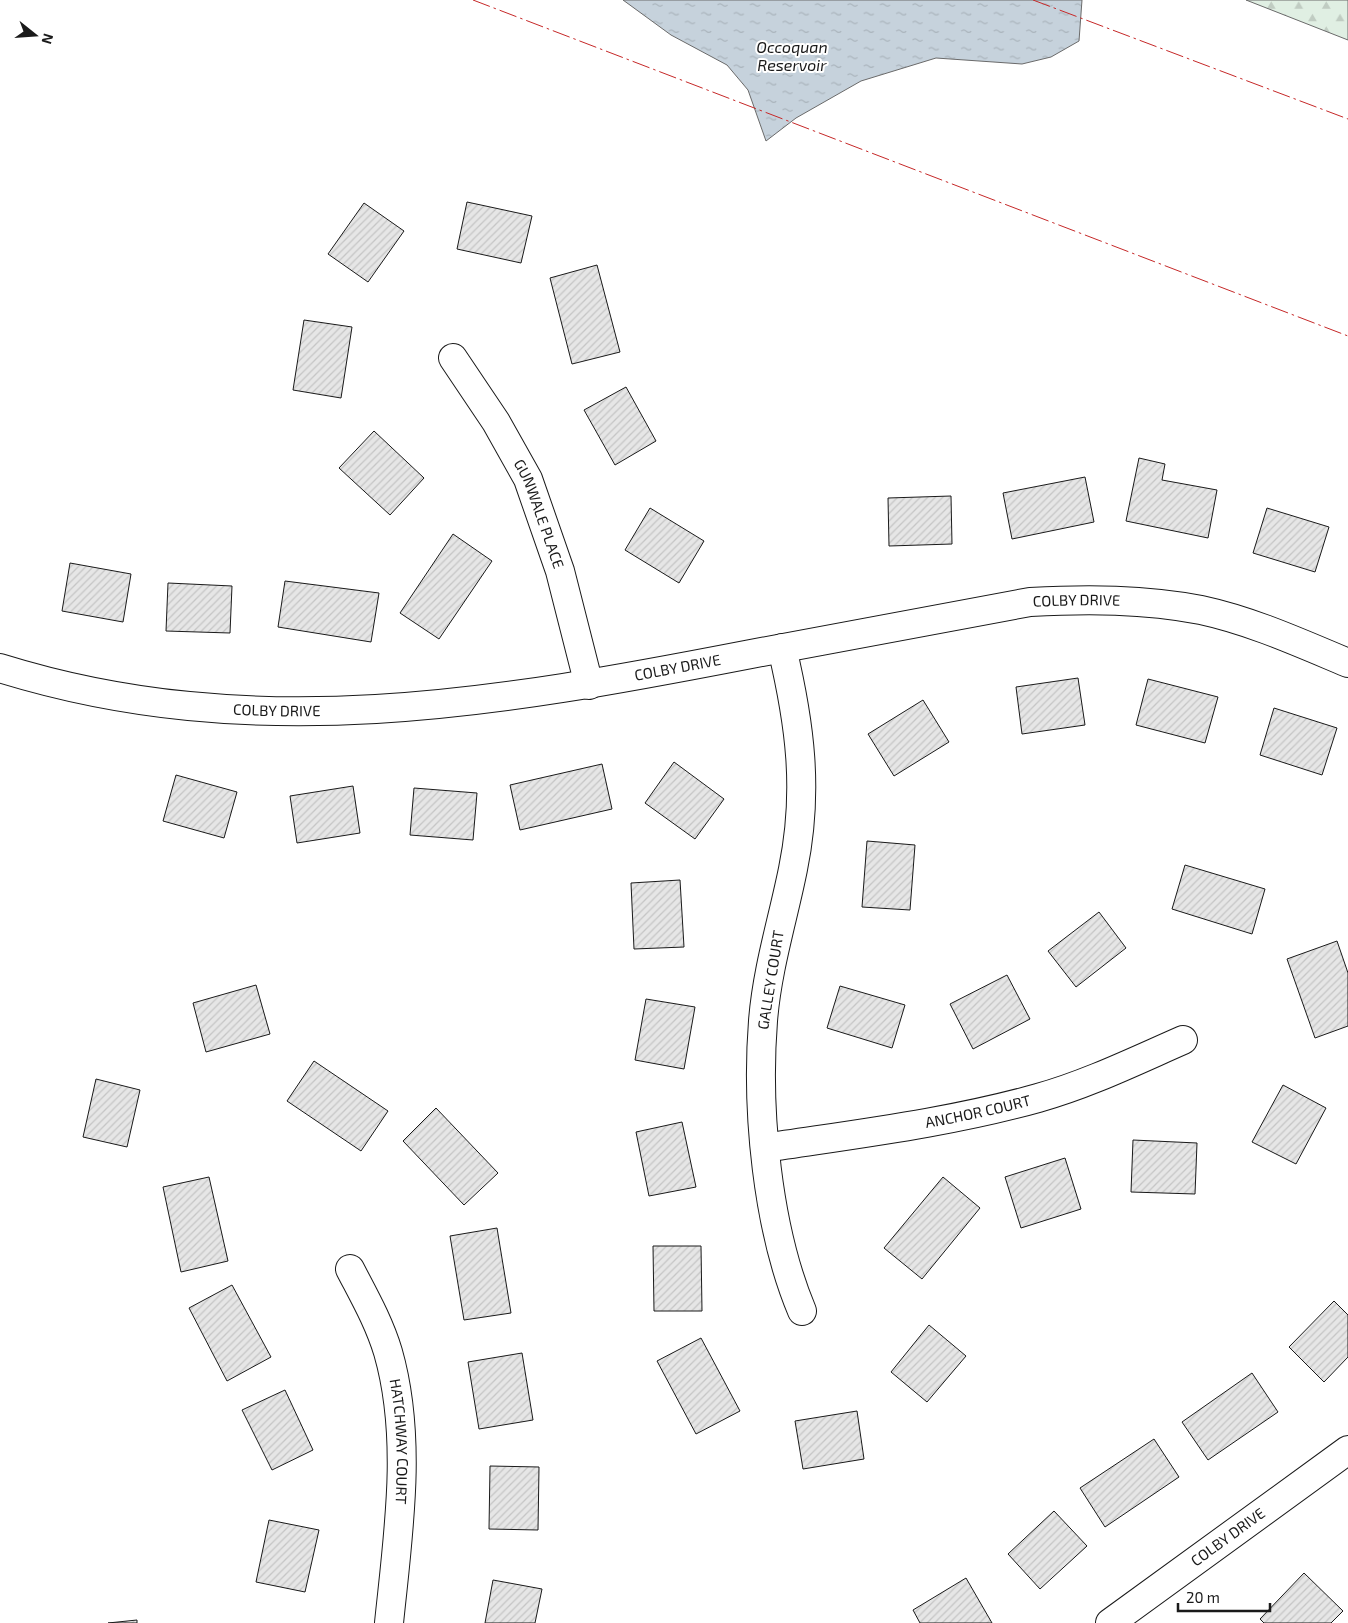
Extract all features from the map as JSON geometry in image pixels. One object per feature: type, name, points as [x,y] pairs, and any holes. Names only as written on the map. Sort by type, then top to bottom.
[{"type":"street","name":"GUNWALE PLACE","points":[[453,358],[496,422],[528,479],[560,571],[589,685]]},
{"type":"street","name":"COLBY DRIVE","points":[[0,668],[88,690],[159,702],[267,712],[344,712],[461,703],[589,685],[1030,602],[1079,599],[1141,601],[1202,610],[1261,628],[1348,663]]},
{"type":"street","name":"GALLEY COURT","points":[[782,648],[795,705],[802,763],[800,822],[794,868],[770,967],[763,1020],[760,1086],[764,1148],[782,1252],[792,1288],[802,1311]]},
{"type":"street","name":"ANCHOR COURT","points":[[764,1148],[962,1116],[1039,1098],[1108,1073],[1183,1040]]},
{"type":"street","name":"HATCHWAY COURT","points":[[350,1269],[374,1314],[385,1345],[397,1399],[401,1453],[400,1521],[389,1623]]},
{"type":"street","name":"COLBY DRIVE","points":[[1110,1623],[1348,1450]]},
{"type":"green space","points":[[1246,0],[1348,0],[1348,40]]},
{"type":"water","name":"Occoquan Reservoir","points":[[623,0],[1082,0],[1079,41],[1051,57],[1022,64],[936,58],[861,81],[796,118],[766,141],[748,90],[727,65],[671,35]]},
{"type":"building","points":[[467,202],[532,216],[521,263],[457,249]]},
{"type":"building","points":[[364,203],[404,231],[368,282],[328,254]]},
{"type":"building","points":[[597,265],[620,352],[572,364],[550,278]]},
{"type":"building","points":[[304,320],[352,327],[341,398],[293,390]]},
{"type":"building","points":[[626,387],[656,441],[615,465],[584,410]]},
{"type":"building","points":[[374,431],[424,478],[390,515],[339,468]]},
{"type":"building","points":[[1139,458],[1165,464],[1162,480],[1217,490],[1208,538],[1126,521]]},
{"type":"building","points":[[1085,477],[1094,522],[1012,539],[1003,493]]},
{"type":"building","points":[[951,496],[952,544],[889,546],[888,498]]},
{"type":"building","points":[[650,508],[704,541],[679,583],[625,550]]},
{"type":"building","points":[[1267,508],[1329,527],[1315,572],[1253,553]]},
{"type":"building","points":[[453,534],[492,561],[439,639],[400,613]]},
{"type":"building","points":[[70,563],[131,574],[123,622],[62,611]]},
{"type":"building","points":[[285,581],[379,593],[371,642],[278,627]]},
{"type":"building","points":[[168,583],[232,586],[230,633],[166,631]]},
{"type":"building","points":[[1078,678],[1085,725],[1022,734],[1016,687]]},
{"type":"building","points":[[1148,679],[1218,697],[1205,743],[1136,725]]},
{"type":"building","points":[[923,700],[949,742],[894,776],[868,734]]},
{"type":"building","points":[[1274,708],[1337,728],[1322,775],[1260,755]]},
{"type":"building","points":[[674,762],[724,799],[695,839],[645,803]]},
{"type":"building","points":[[602,764],[612,809],[520,830],[510,785]]},
{"type":"building","points":[[176,775],[237,792],[224,838],[163,821]]},
{"type":"building","points":[[353,786],[360,833],[297,843],[290,796]]},
{"type":"building","points":[[414,788],[477,793],[473,840],[410,835]]},
{"type":"building","points":[[867,841],[915,845],[910,910],[862,907]]},
{"type":"building","points":[[1185,865],[1265,889],[1252,934],[1172,909]]},
{"type":"building","points":[[680,880],[684,947],[634,949],[631,883]]},
{"type":"building","points":[[1099,912],[1126,948],[1076,987],[1048,951]]},
{"type":"building","points":[[1337,941],[1348,973],[1348,1026],[1315,1038],[1287,959]]},
{"type":"building","points":[[1007,975],[1030,1019],[973,1049],[950,1004]]},
{"type":"building","points":[[256,985],[270,1034],[206,1052],[193,1003]]},
{"type":"building","points":[[840,986],[905,1005],[892,1048],[827,1028]]},
{"type":"building","points":[[646,999],[695,1007],[684,1069],[635,1060]]},
{"type":"building","points":[[314,1061],[388,1111],[361,1151],[287,1101]]},
{"type":"building","points":[[96,1079],[140,1090],[127,1147],[83,1137]]},
{"type":"building","points":[[1283,1085],[1326,1108],[1296,1164],[1252,1142]]},
{"type":"building","points":[[436,1108],[498,1173],[464,1205],[403,1141]]},
{"type":"building","points":[[682,1122],[696,1187],[649,1196],[636,1132]]},
{"type":"building","points":[[1133,1140],[1197,1143],[1195,1194],[1131,1192]]},
{"type":"building","points":[[1065,1158],[1081,1209],[1021,1228],[1005,1177]]},
{"type":"building","points":[[209,1177],[228,1261],[181,1272],[163,1187]]},
{"type":"building","points":[[943,1177],[980,1208],[922,1279],[884,1248]]},
{"type":"building","points":[[497,1228],[511,1313],[464,1320],[450,1236]]},
{"type":"building","points":[[653,1246],[701,1246],[702,1311],[654,1311]]},
{"type":"building","points":[[232,1285],[271,1357],[227,1381],[189,1308]]},
{"type":"building","points":[[1334,1301],[1348,1315],[1348,1357],[1324,1382],[1289,1347]]},
{"type":"building","points":[[929,1325],[966,1356],[927,1402],[891,1372]]},
{"type":"building","points":[[701,1338],[740,1411],[696,1434],[657,1361]]},
{"type":"building","points":[[522,1353],[533,1420],[479,1429],[468,1362]]},
{"type":"building","points":[[1252,1373],[1278,1412],[1208,1460],[1182,1422]]},
{"type":"building","points":[[285,1390],[313,1450],[272,1470],[242,1410]]},
{"type":"building","points":[[857,1411],[864,1459],[803,1469],[795,1421]]},
{"type":"building","points":[[1154,1439],[1179,1477],[1105,1527],[1080,1488]]},
{"type":"building","points":[[490,1466],[539,1467],[538,1530],[489,1529]]},
{"type":"building","points":[[1054,1511],[1087,1546],[1040,1589],[1008,1554]]},
{"type":"building","points":[[269,1520],[319,1530],[305,1592],[256,1582]]},
{"type":"building","points":[[1304,1573],[1343,1611],[1331,1623],[1264,1623],[1260,1619]]},
{"type":"building","points":[[966,1578],[992,1623],[920,1623],[913,1610]]},
{"type":"building","points":[[493,1580],[542,1589],[535,1623],[485,1623]]},
{"type":"building","points":[[137,1620],[137,1623],[108,1623]]},
{"type":"power","points":[[473,0],[1348,336]]},
{"type":"power","points":[[1033,0],[1348,119]]}]
